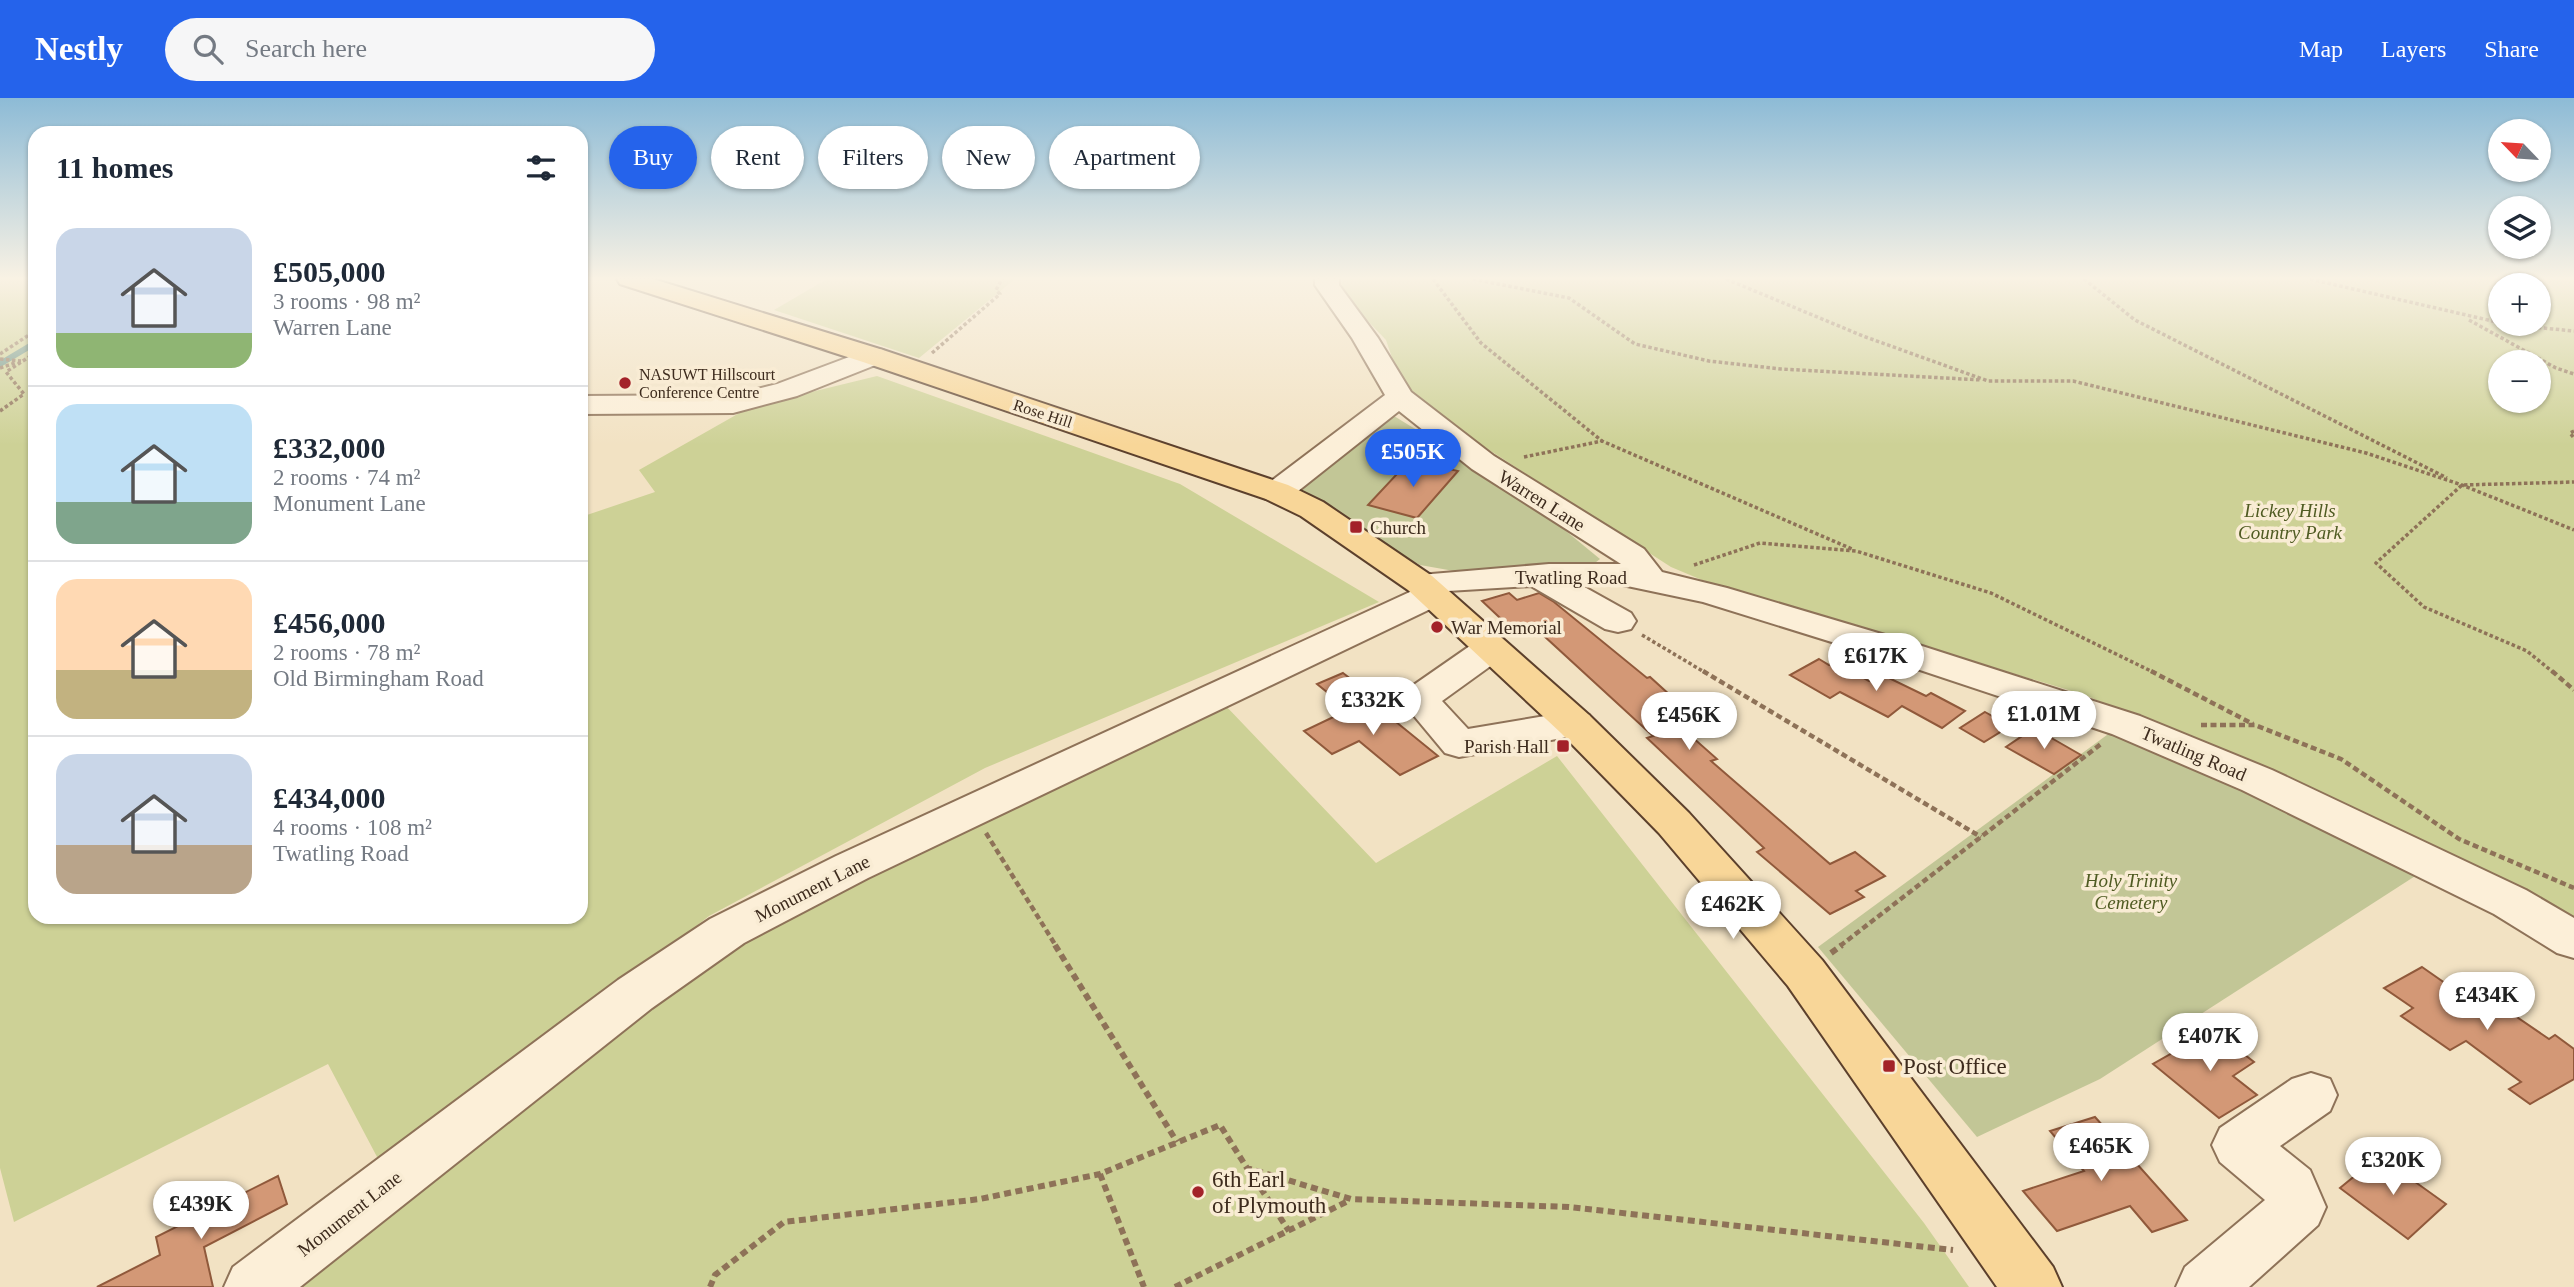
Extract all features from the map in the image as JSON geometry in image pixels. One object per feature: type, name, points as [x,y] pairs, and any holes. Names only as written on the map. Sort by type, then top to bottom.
[{"type":"main road","name":"Rose Hill","points":[[805,334],[1276,492],[1312,509],[1427,589],[1575,724],[1674,823],[1805,973],[2021,1271]]},
{"type":"street","name":"Warren Lane","points":[[1362,334],[1400,397],[1435,429],[1485,465],[1632,556],[1650,579]]},
{"type":"street","points":[[588,405],[733,404],[786,390],[873,356]]},
{"type":"street","points":[[1276,492],[1400,397]]},
{"type":"street","name":"Twatling Road","points":[[1427,589],[1538,575],[1613,573],[1650,579],[1811,624],[2126,725],[2281,792],[2510,902],[2574,940]]},
{"type":"street","points":[[1538,575],[1618,621]]},
{"type":"street","name":"Monument Lane","points":[[254,1287],[635,994],[727,931],[852,867],[973,812],[1427,589]]},
{"type":"street","points":[[1490,649],[1419,699],[1459,744],[1575,724]]},
{"type":"street","points":[[2206,1287],[2298,1207],[2290,1187],[2239,1145],[2311,1095]]},
{"type":"path","points":[[908,368],[924,360],[953,334]]},
{"type":"path","points":[[1474,334],[1480,343],[1602,441],[1856,551],[1991,593],[2083,636],[2255,726],[2341,759],[2459,839],[2574,888]]},
{"type":"path","points":[[1621,334],[1635,344],[1709,361],[1781,369],[1988,381],[2073,381],[2367,453],[2462,485],[2574,530]]},
{"type":"path","points":[[1859,334],[1988,381]]},
{"type":"path","points":[[2164,334],[2462,485],[2574,482]]},
{"type":"path","points":[[2495,334],[2556,368],[2574,374]]},
{"type":"path","points":[[0,356],[28,336]]},
{"type":"path","points":[[0,356],[21,361]]},
{"type":"path","points":[[0,369],[28,358]]},
{"type":"path","points":[[0,411],[24,394],[6,372],[21,361]]},
{"type":"path","points":[[2574,432],[2570,433],[2574,438]]},
{"type":"path","points":[[1485,465],[1602,441]]},
{"type":"path","points":[[2462,485],[2376,563],[2424,607],[2527,651],[2574,690]]},
{"type":"path","points":[[1650,579],[1760,543],[1856,551]]},
{"type":"path","points":[[1618,621],[1981,837]]},
{"type":"path","points":[[1805,973],[2126,725]]},
{"type":"path","points":[[2191,725],[2255,726]]},
{"type":"path","points":[[973,812],[1177,1142]]},
{"type":"path","points":[[710,1287],[715,1275],[784,1222],[980,1199],[1100,1174],[1220,1125],[1289,1231]]},
{"type":"path","points":[[1247,1168],[1351,1199],[1570,1207],[2021,1271]]},
{"type":"path","points":[[1100,1174],[1144,1287]]},
{"type":"path","points":[[1175,1287],[1351,1199]]},
{"type":"green space","points":[[0,334],[28,334],[28,924],[588,924],[588,515],[655,492],[639,470],[750,407],[877,376],[1180,484],[1379,602],[985,768],[709,916],[385,1172],[328,1064],[14,1222],[0,1168]]},
{"type":"green space","points":[[848,334],[948,334],[919,358]]},
{"type":"green space","name":"Lickey Hills Country Park","points":[[1381,334],[2574,334],[2574,927],[2270,776],[2085,695],[1702,580],[1671,567],[1458,430],[1403,390],[1386,340]]},
{"type":"green space","points":[[1394,416],[1521,494],[1600,559],[1591,566],[1454,571],[1420,565],[1295,494]]},
{"type":"green space","points":[[1224,704],[1376,863],[1557,756],[1924,1223],[1969,1287],[282,1287],[524,1101],[742,944],[866,877]]},
{"type":"green space","name":"Holy Trinity Cemetery","points":[[2111,732],[2244,785],[2423,871],[2100,1079],[1977,1137],[1818,947]]},
{"type":"building","points":[[1410,460],[1458,471],[1417,518],[1368,505]]},
{"type":"building","points":[[1509,593],[1517,600],[1539,593],[1554,602],[1647,678],[1650,677],[1692,715],[1674,721],[1717,759],[1711,761],[1830,864],[1855,852],[1885,876],[1856,891],[1864,897],[1830,914],[1757,852],[1764,848],[1647,738],[1653,736],[1532,625],[1514,631],[1482,601]]},
{"type":"building","points":[[1819,659],[1829,665],[1835,662],[1869,681],[1874,677],[1880,681],[1883,675],[1926,696],[1931,693],[1965,711],[1942,728],[1902,706],[1888,717],[1840,692],[1830,698],[1790,675]]},
{"type":"building","points":[[1343,673],[1369,693],[1343,705],[1317,684]]},
{"type":"building","points":[[1369,700],[1438,756],[1400,775],[1359,741],[1332,754],[1304,731]]},
{"type":"building","points":[[1985,712],[2010,726],[1984,742],[1960,728]]},
{"type":"building","points":[[2034,728],[2081,755],[2054,774],[2006,747]]},
{"type":"building","points":[[2422,967],[2455,990],[2467,983],[2549,1039],[2555,1035],[2574,1049],[2574,1079],[2530,1104],[2509,1089],[2521,1082],[2466,1041],[2450,1050],[2401,1016],[2413,1008],[2384,988]]},
{"type":"building","points":[[2213,1030],[2254,1062],[2233,1076],[2257,1095],[2219,1118],[2153,1064]]},
{"type":"building","points":[[2095,1117],[2187,1220],[2152,1232],[2130,1206],[2057,1231],[2023,1191],[2084,1171],[2050,1131]]},
{"type":"building","points":[[2379,1156],[2446,1204],[2408,1239],[2340,1188]]},
{"type":"building","points":[[278,1176],[287,1204],[204,1247],[213,1287],[97,1287],[160,1255],[156,1237]]},
{"type":"waterway","points":[[0,364],[28,347]]},
{"type":"place","name":"NASUWT Hillscourt Conference Centre","points":[[625,383]]},
{"type":"place","name":"Church","points":[[1356,527]]},
{"type":"place","name":"War Memorial","points":[[1437,627]]},
{"type":"place","name":"Parish Hall","points":[[1563,746]]},
{"type":"place","name":"Post Office","points":[[1889,1066]]},
{"type":"place","name":"6th Earl of Plymouth","points":[[1198,1192]]}]
